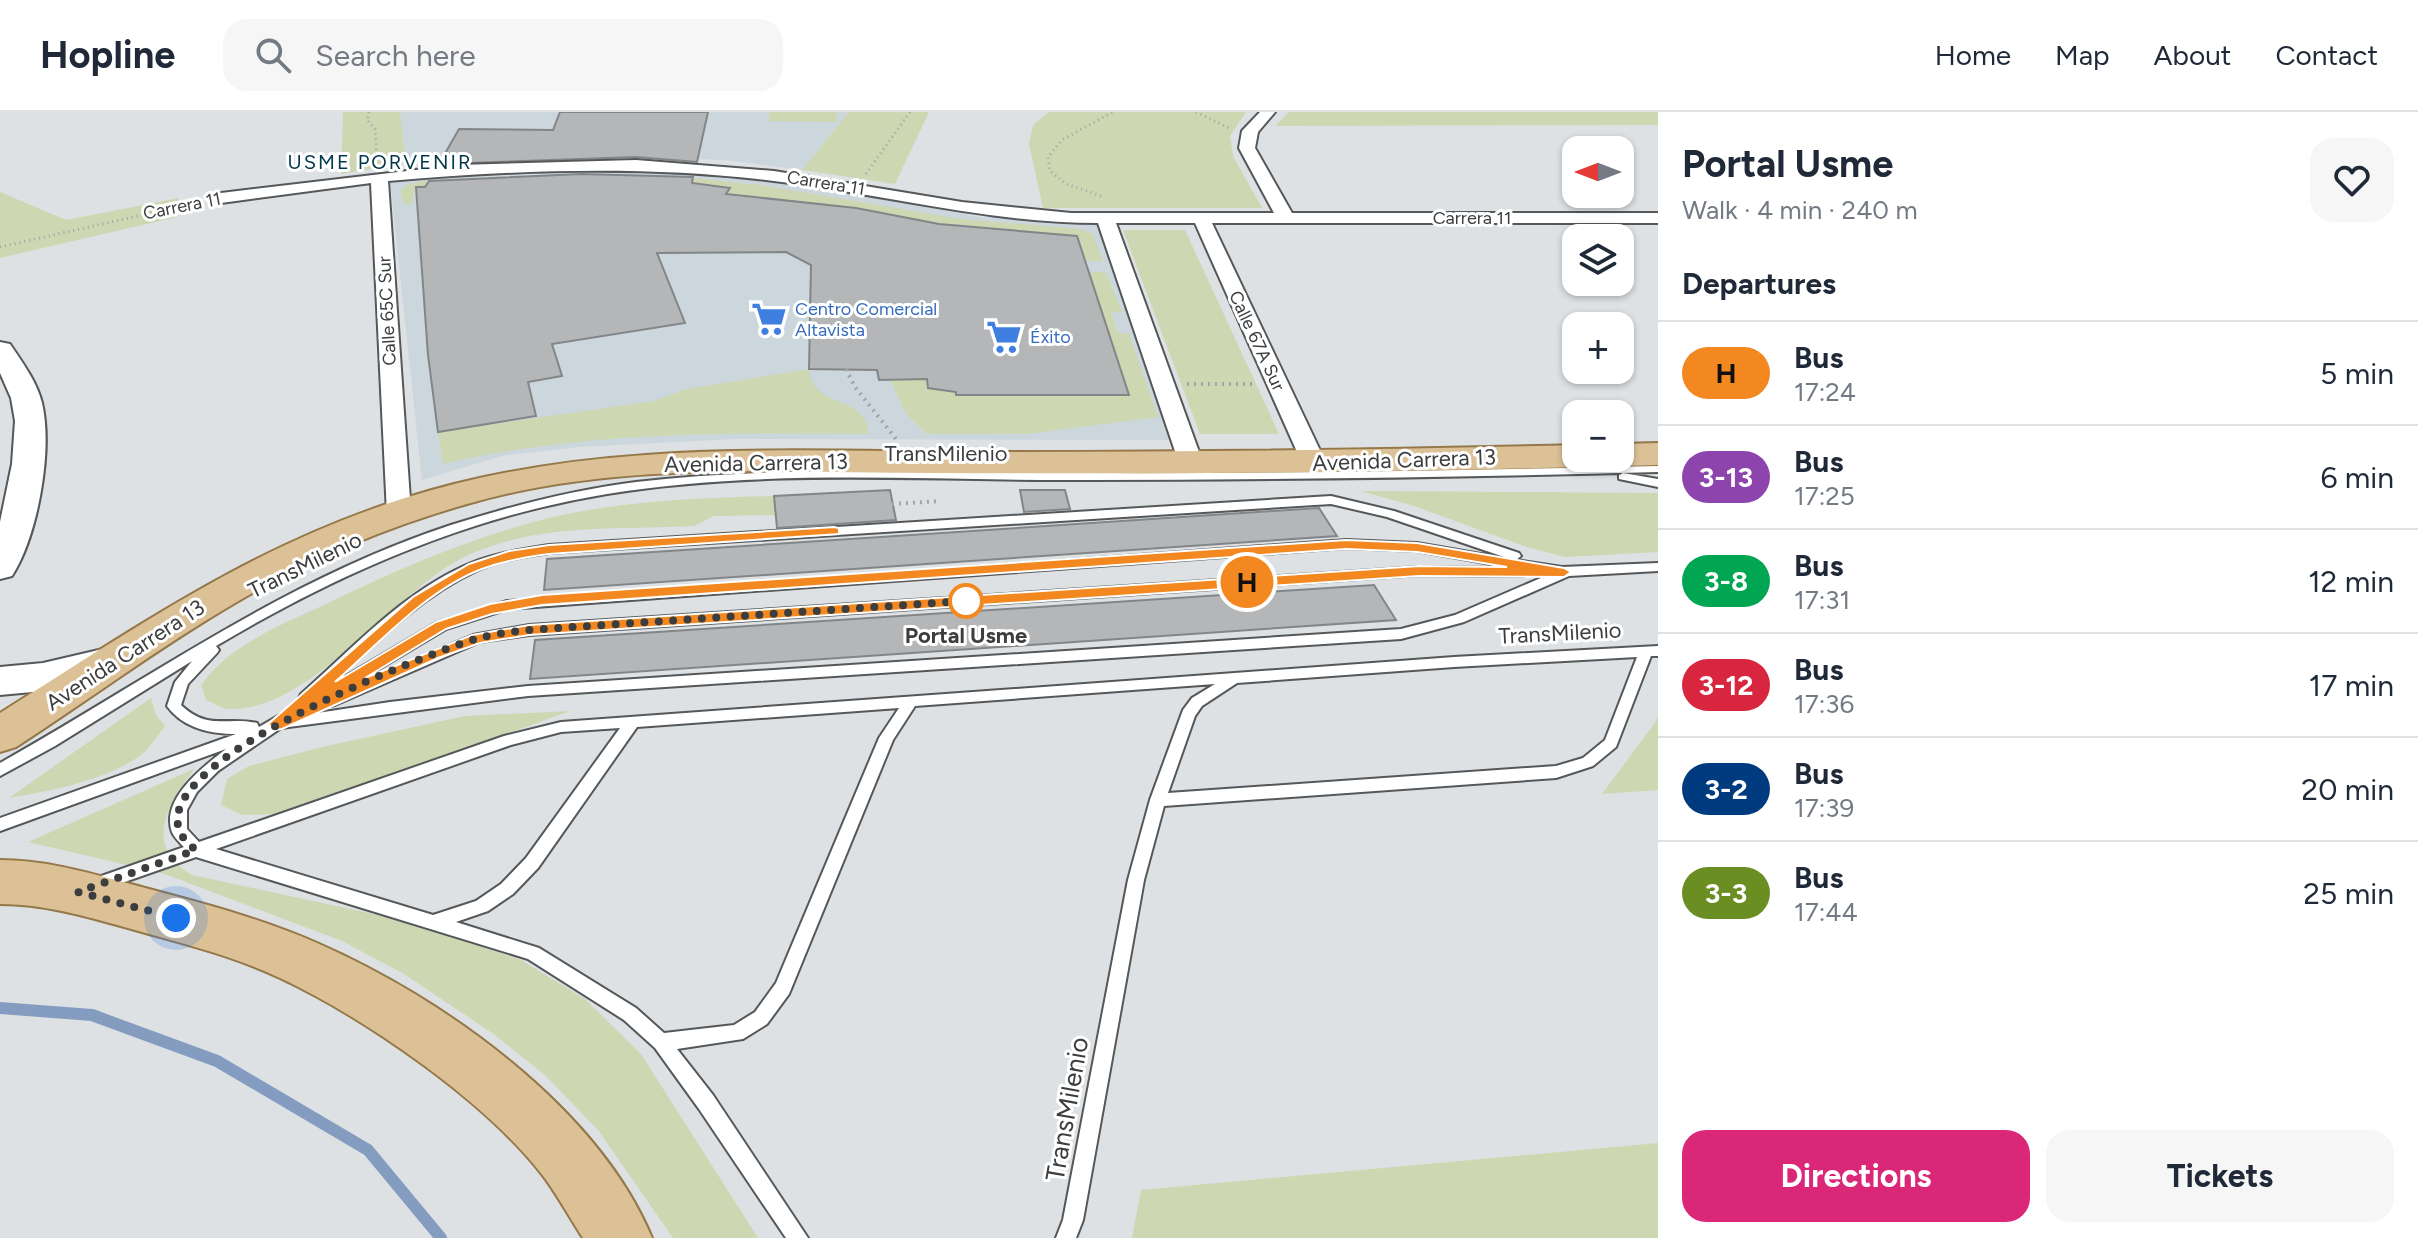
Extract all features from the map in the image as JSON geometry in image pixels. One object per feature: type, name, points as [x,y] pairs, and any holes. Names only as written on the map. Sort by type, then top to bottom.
[{"type":"main road","points":[[1634,455],[1658,454]]},
{"type":"main road","name":"Avenida Carrera 13","points":[[5,730],[251,577],[399,514],[519,480],[590,469],[702,462],[1314,463],[1499,458],[1562,462]]},
{"type":"main road","points":[[28,882],[234,935],[298,960],[389,1011],[442,1045],[506,1095],[565,1154],[620,1238]]},
{"type":"street","points":[[1268,112],[1249,133],[1247,148],[1286,218]]},
{"type":"street","name":"Carrera 11","points":[[221,198],[379,177],[494,168],[636,165],[740,172],[976,208],[1105,218],[1658,218]]},
{"type":"street","name":"Calle 65C Sur","points":[[379,177],[399,514]]},
{"type":"street","points":[[1105,218],[1191,463]]},
{"type":"street","name":"Calle 67A Sur","points":[[1201,218],[1314,463]]},
{"type":"street","points":[[0,350],[28,404],[31,444],[12,538],[0,568]]},
{"type":"street","points":[[0,681],[43,677],[116,659]]},
{"type":"lane","name":"TransMilenio","points":[[0,770],[239,625],[319,582],[401,547],[524,508],[634,486],[747,478],[1321,477],[1562,464]]},
{"type":"lane","name":"TransMilenio","points":[[1634,467],[1658,469]]},
{"type":"lane","name":"TransMilenio","points":[[1615,472],[1658,483]]},
{"type":"lane","name":"TransMilenio","points":[[276,724],[418,600],[442,584],[474,567],[509,555],[549,549],[1331,500],[1390,514],[1564,572]]},
{"type":"lane","name":"TransMilenio","points":[[1158,800],[1474,780],[1566,769],[1588,762],[1611,743],[1652,652],[561,727],[509,740],[196,850],[185,842],[178,827],[179,811],[187,794],[213,765],[441,626],[507,605],[542,600],[1346,544],[1417,547],[1564,572]]},
{"type":"lane","name":"TransMilenio","points":[[0,825],[276,724],[478,638],[529,630],[1419,571],[1564,572],[1658,567]]},
{"type":"lane","name":"TransMilenio","points":[[239,625],[186,675],[175,694],[174,706],[181,715],[195,723],[238,729],[528,691],[1401,634],[1459,619],[1564,572]]},
{"type":"lane","name":"TransMilenio","points":[[1066,1238],[1073,1220],[1136,880],[1158,800],[1188,714],[1197,702],[1237,679]]},
{"type":"lane","points":[[661,1042],[737,1033],[761,1018],[769,1008],[783,988],[886,738],[910,703]]},
{"type":"lane","points":[[435,922],[482,906],[507,889],[532,863],[634,720]]},
{"type":"lane","points":[[28,882],[196,850],[533,953],[630,1014],[661,1042],[706,1102],[798,1238]]},
{"type":"path","points":[[369,112],[367,120],[375,129],[379,177]]},
{"type":"path","points":[[857,188],[910,112]]},
{"type":"path","points":[[1104,196],[1089,194],[1066,184],[1050,171],[1048,157],[1062,140],[1113,112]]},
{"type":"path","points":[[1196,112],[1223,127],[1249,133]]},
{"type":"path","name":"Carrera 11","points":[[0,247],[221,198]]},
{"type":"path","points":[[846,369],[855,387],[886,419],[896,436],[902,462]]},
{"type":"path","points":[[1163,383],[1278,385]]},
{"type":"path","points":[[892,504],[941,501]]},
{"type":"shaded area","points":[[400,112],[849,112],[802,170],[727,160],[599,156],[406,163]]},
{"type":"shaded area","name":"Centro Comercial Altavista","points":[[626,171],[693,173],[816,187],[981,217],[1101,224],[1174,440],[735,439],[578,447],[502,456],[422,480],[390,180]]},
{"type":"green space","points":[[343,112],[400,112],[406,163],[341,174]]},
{"type":"green space","points":[[770,112],[837,112],[836,122],[768,121]]},
{"type":"green space","points":[[849,112],[929,112],[895,184],[802,170]]},
{"type":"green space","points":[[1049,112],[1246,112],[1230,136],[1233,156],[1262,208],[1043,208],[1029,144],[1033,125]]},
{"type":"green space","points":[[1289,112],[1658,112],[1658,125],[1275,126]]},
{"type":"green space","points":[[589,175],[683,177],[760,185],[961,219],[1081,229],[1093,234],[1103,261],[1085,261],[1077,236],[939,224],[856,208],[726,194],[729,188],[576,183],[416,187],[411,206],[402,201],[401,189],[425,181]]},
{"type":"green space","points":[[0,192],[66,220],[179,198],[177,217],[0,258]]},
{"type":"green space","points":[[1123,230],[1185,230],[1279,434],[1200,434]]},
{"type":"green space","points":[[1089,272],[1106,272],[1122,312],[1111,313],[1118,333],[1129,333],[1158,417],[1027,434],[927,434],[906,414],[890,380],[927,379],[957,395],[1129,395]]},
{"type":"green space","points":[[809,369],[820,391],[858,412],[869,434],[655,436],[549,445],[443,464],[438,432],[654,401],[687,389]]},
{"type":"green space","points":[[1361,491],[1658,493],[1658,552],[1565,557]]},
{"type":"green space","points":[[774,496],[776,515],[714,516],[694,526],[572,530],[511,540],[482,549],[430,579],[346,651],[287,693],[257,705],[228,709],[206,700],[201,685],[226,659],[256,638],[371,582],[474,541],[526,524],[587,510],[680,500]]},
{"type":"green space","points":[[151,698],[156,715],[165,726],[141,755],[95,778],[9,798]]},
{"type":"green space","points":[[570,711],[353,790],[274,814],[242,815],[221,805],[227,779],[249,766],[465,716]]},
{"type":"green space","points":[[1658,717],[1658,790],[1602,794],[1654,724]]},
{"type":"green space","points":[[194,769],[164,824],[168,851],[177,863],[192,875],[401,920],[521,960],[585,999],[641,1054],[758,1238],[673,1238],[598,1130],[546,1076],[495,1035],[404,974],[342,941],[162,873],[28,842]]},
{"type":"green space","points":[[1658,1143],[1658,1238],[1132,1238],[1141,1190]]},
{"type":"building","points":[[560,112],[708,112],[697,162],[636,157],[439,164],[459,129],[553,130]]},
{"type":"building","points":[[581,174],[693,177],[692,183],[730,188],[726,194],[856,208],[939,224],[1077,236],[1129,395],[956,395],[956,392],[928,388],[927,379],[879,380],[877,370],[809,369],[811,265],[786,252],[657,253],[685,323],[552,344],[562,376],[528,382],[536,416],[438,432],[428,355],[416,187],[425,187],[429,181]]},
{"type":"building","points":[[890,490],[896,520],[777,528],[774,496]]},
{"type":"building","points":[[1020,490],[1065,490],[1070,509],[1024,512]]},
{"type":"building","name":"Portal Usme","points":[[1319,508],[1337,536],[544,590],[547,559]]},
{"type":"building","name":"Portal Usme","points":[[1374,585],[1396,620],[530,679],[535,640]]},
{"type":"waterway","points":[[0,1008],[92,1015],[217,1061],[368,1150],[441,1238]]},
{"type":"bus line","name":"H","points":[[303,708],[441,626],[490,609],[542,600],[1346,544],[1417,547],[1564,572],[1419,571],[529,630],[478,638],[276,724],[418,600],[474,567],[509,555],[549,549],[834,531]]},
{"type":"place","name":"Centro Comercial Altavista","points":[[769,319]]},
{"type":"place","name":"Éxito","points":[[1004,337]]},
{"type":"place","name":"Portal Usme","points":[[966,601]]},
{"type":"district","name":"USME PORVENIR","points":[[380,162]]},
{"type":"route","points":[[176,918],[78,892],[196,850],[185,842],[178,827],[179,811],[200,777],[230,753],[276,724],[433,655],[478,638],[529,630],[966,601]]}]
